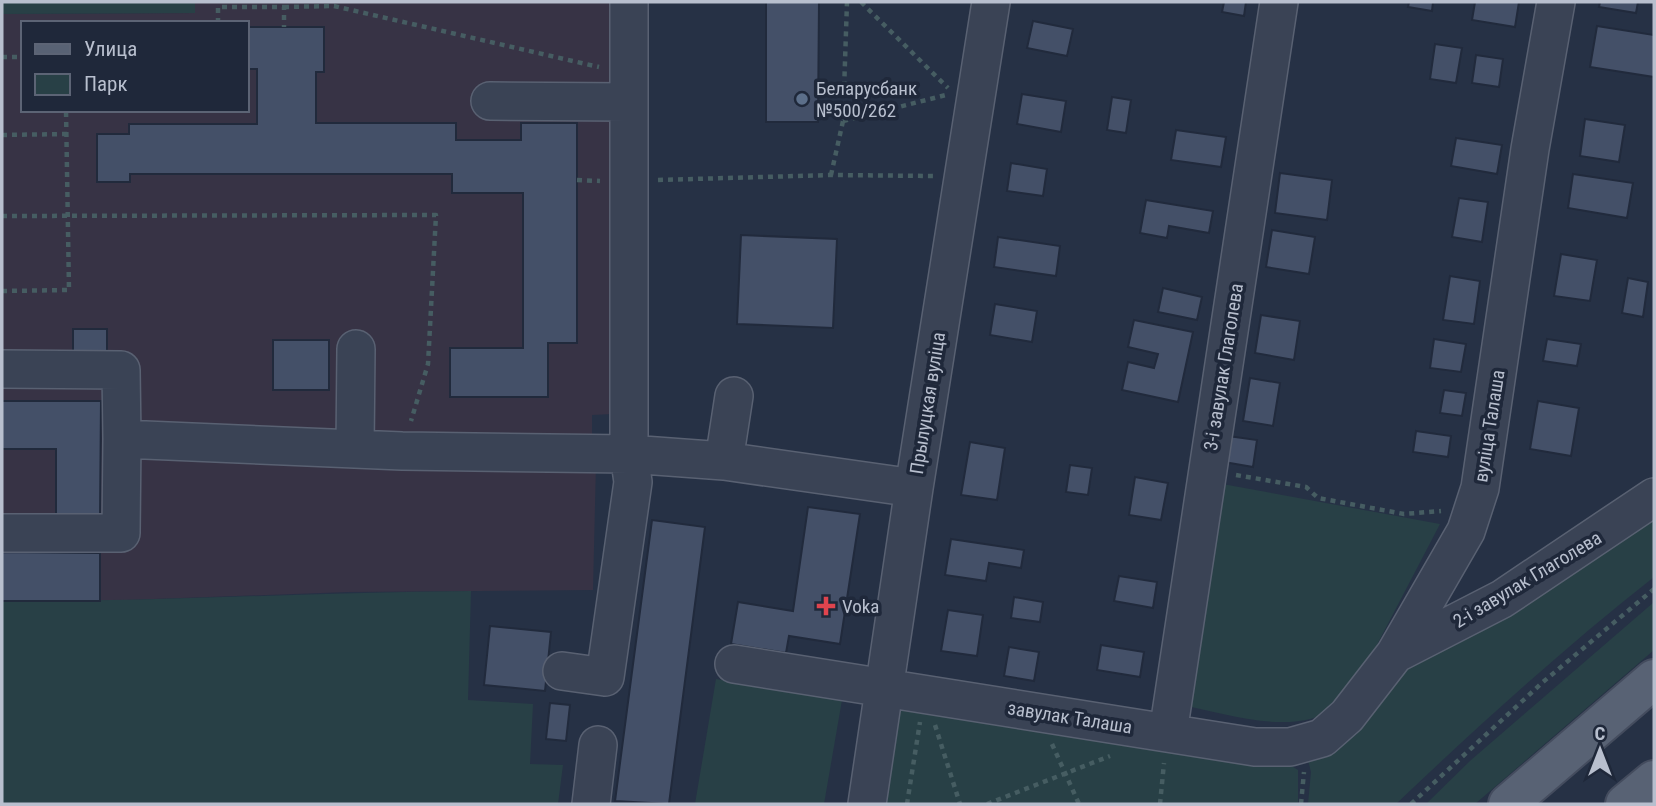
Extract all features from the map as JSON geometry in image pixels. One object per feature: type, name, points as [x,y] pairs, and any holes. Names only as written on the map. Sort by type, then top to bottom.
[{"type":"main road","points":[[1508,804],[1654,678]]},
{"type":"main road","points":[[1625,804],[1654,780]]},
{"type":"street","points":[[562,671],[605,677],[633,482],[629,454],[629,2]]},
{"type":"street","name":"Прылуцкая вуліца","points":[[867,804],[991,2]]},
{"type":"street","name":"3-і завулак Глаголева","points":[[1168,733],[1279,2]]},
{"type":"street","name":"вуліца Талаша","points":[[1255,747],[1290,747],[1322,738],[1347,716],[1395,654],[1466,531],[1480,488],[1530,149],[1556,2]]},
{"type":"street","points":[[490,101],[628,88]]},
{"type":"street","points":[[355,449],[356,349]]},
{"type":"street","points":[[2,369],[121,370],[122,439],[121,533],[2,533]]},
{"type":"street","points":[[724,461],[734,396]]},
{"type":"street","points":[[122,439],[402,451],[629,454],[724,461],[914,488]]},
{"type":"street","name":"2-і завулак Глаголева","points":[[1395,654],[1502,599],[1654,497]]},
{"type":"street","name":"завулак Талаша","points":[[734,664],[1255,747]]},
{"type":"street","points":[[591,804],[598,745]]},
{"type":"path","points":[[831,175],[843,121],[847,2]]},
{"type":"path","points":[[843,121],[954,93],[861,2]]},
{"type":"path","points":[[218,21],[218,7],[334,6],[628,88]]},
{"type":"path","points":[[284,7],[284,27]]},
{"type":"path","points":[[2,57],[21,57]]},
{"type":"path","points":[[2,291],[69,290],[66,112]]},
{"type":"path","points":[[2,135],[67,134]]},
{"type":"path","points":[[577,180],[831,175],[964,176]]},
{"type":"path","points":[[2,216],[436,215],[428,364],[402,451]]},
{"type":"path","points":[[1208,470],[1306,487],[1318,498],[1404,514],[1473,508]]},
{"type":"path","points":[[1411,804],[1543,682],[1654,589]]},
{"type":"path","points":[[907,804],[925,694]]},
{"type":"path","points":[[925,694],[960,804]]},
{"type":"path","points":[[1037,712],[1079,804]]},
{"type":"path","points":[[1160,804],[1168,733]]},
{"type":"path","points":[[988,804],[1117,753]]},
{"type":"shaded area","points":[[195,2],[611,2],[613,414],[592,415],[592,454],[596,464],[593,590],[348,592],[100,601],[2,601],[2,14],[195,13]]},
{"type":"green space","points":[[2,2],[195,2],[195,13],[2,14]]},
{"type":"green space","points":[[1217,483],[1440,524],[1356,685],[1342,704],[1321,716],[1302,721],[1262,721],[1181,705]]},
{"type":"green space","points":[[1654,505],[1654,577],[1522,688],[1396,804],[1308,804],[1311,772],[1308,760],[1356,735],[1411,658]]},
{"type":"green space","points":[[471,591],[468,700],[533,704],[530,764],[563,765],[558,804],[2,804],[2,601]]},
{"type":"green space","points":[[1654,602],[1654,650],[1475,804],[1426,804],[1471,760]]},
{"type":"green space","points":[[716,679],[842,700],[824,804],[695,804]]},
{"type":"green space","points":[[892,702],[1280,759],[1298,770],[1298,804],[875,804]]},
{"type":"building","points":[[766,2],[819,2],[818,122],[766,122]]},
{"type":"building","points":[[1224,2],[1246,2],[1244,16],[1222,12]]},
{"type":"building","points":[[1409,2],[1433,2],[1432,11],[1408,7]]},
{"type":"building","points":[[1475,2],[1519,2],[1515,27],[1472,20]]},
{"type":"building","points":[[1600,2],[1638,2],[1636,13],[1599,7]]},
{"type":"building","points":[[1033,21],[1073,29],[1067,56],[1027,48]]},
{"type":"building","points":[[1597,26],[1654,35],[1654,77],[1590,67]]},
{"type":"building","points":[[249,27],[324,27],[324,72],[316,72],[316,123],[456,123],[456,140],[521,140],[521,123],[577,123],[577,343],[548,343],[548,397],[450,397],[450,348],[523,348],[523,193],[452,193],[452,174],[130,174],[130,182],[97,182],[97,134],[129,134],[129,124],[257,124],[257,69],[249,69]]},
{"type":"building","points":[[1435,44],[1462,48],[1456,83],[1430,79]]},
{"type":"building","points":[[1476,55],[1503,59],[1499,87],[1472,83]]},
{"type":"building","points":[[1022,94],[1066,101],[1061,132],[1017,124]]},
{"type":"building","points":[[1112,97],[1131,100],[1126,133],[1107,130]]},
{"type":"building","points":[[1585,119],[1625,125],[1619,162],[1580,156]]},
{"type":"building","points":[[1176,130],[1226,137],[1221,167],[1171,160]]},
{"type":"building","points":[[1456,138],[1502,145],[1497,174],[1451,166]]},
{"type":"building","points":[[1011,163],[1047,169],[1043,196],[1007,191]]},
{"type":"building","points":[[1280,173],[1332,180],[1327,220],[1275,213]]},
{"type":"building","points":[[1573,174],[1633,183],[1627,218],[1568,208]]},
{"type":"building","points":[[1459,198],[1488,202],[1482,242],[1452,237]]},
{"type":"building","points":[[1146,200],[1213,211],[1209,233],[1169,226],[1167,238],[1140,233]]},
{"type":"building","points":[[1272,230],[1315,237],[1309,274],[1266,267]]},
{"type":"building","points":[[741,235],[837,239],[833,328],[737,324]]},
{"type":"building","points":[[998,237],[1060,246],[1056,276],[994,267]]},
{"type":"building","points":[[1561,254],[1597,260],[1590,301],[1554,296]]},
{"type":"building","points":[[1450,276],[1480,281],[1474,324],[1443,320]]},
{"type":"building","points":[[1628,278],[1648,282],[1643,317],[1622,313]]},
{"type":"building","points":[[1163,288],[1202,297],[1197,320],[1158,312]]},
{"type":"building","points":[[995,304],[1037,311],[1032,342],[990,335]]},
{"type":"building","points":[[1261,315],[1300,321],[1294,360],[1255,353]]},
{"type":"building","points":[[1134,320],[1193,332],[1178,402],[1122,390],[1128,362],[1154,368],[1158,354],[1128,347]]},
{"type":"building","points":[[73,329],[107,329],[107,353],[73,353]]},
{"type":"building","points":[[1434,339],[1466,344],[1461,372],[1430,368]]},
{"type":"building","points":[[1547,339],[1581,344],[1577,366],[1543,361]]},
{"type":"building","points":[[273,340],[329,340],[329,390],[273,390]]},
{"type":"building","points":[[1250,378],[1280,383],[1273,426],[1243,421]]},
{"type":"building","points":[[1444,390],[1466,393],[1462,416],[1440,413]]},
{"type":"building","points":[[2,401],[101,401],[100,521],[56,520],[56,449],[2,449]]},
{"type":"building","points":[[1538,401],[1579,408],[1571,456],[1530,449]]},
{"type":"building","points":[[1416,431],[1451,436],[1448,457],[1413,452]]},
{"type":"building","points":[[1228,436],[1257,440],[1253,467],[1224,462]]},
{"type":"building","points":[[970,442],[1005,448],[997,500],[961,495]]},
{"type":"building","points":[[1070,465],[1092,468],[1088,495],[1066,492]]},
{"type":"building","points":[[1135,477],[1168,483],[1161,520],[1129,515]]},
{"type":"building","points":[[808,507],[860,514],[840,644],[789,636],[786,653],[731,644],[738,602],[793,611]]},
{"type":"building","points":[[652,520],[705,527],[669,804],[615,801]]},
{"type":"building","points":[[951,539],[1024,550],[1021,568],[989,563],[986,581],[945,575]]},
{"type":"building","points":[[2,552],[100,553],[100,601],[2,601]]},
{"type":"building","points":[[1119,576],[1157,582],[1153,608],[1114,601]]},
{"type":"building","points":[[1014,597],[1043,602],[1040,622],[1011,618]]},
{"type":"building","points":[[948,610],[983,615],[977,656],[941,651]]},
{"type":"building","points":[[490,626],[551,632],[545,691],[484,685]]},
{"type":"building","points":[[1101,645],[1144,652],[1140,677],[1097,670]]},
{"type":"building","points":[[1009,647],[1039,652],[1034,681],[1004,676]]},
{"type":"building","points":[[550,703],[570,705],[566,741],[546,739]]},
{"type":"place","name":"Беларусбанк №500/262","points":[[802,99]]},
{"type":"place","name":"Voka","points":[[826,606]]}]
